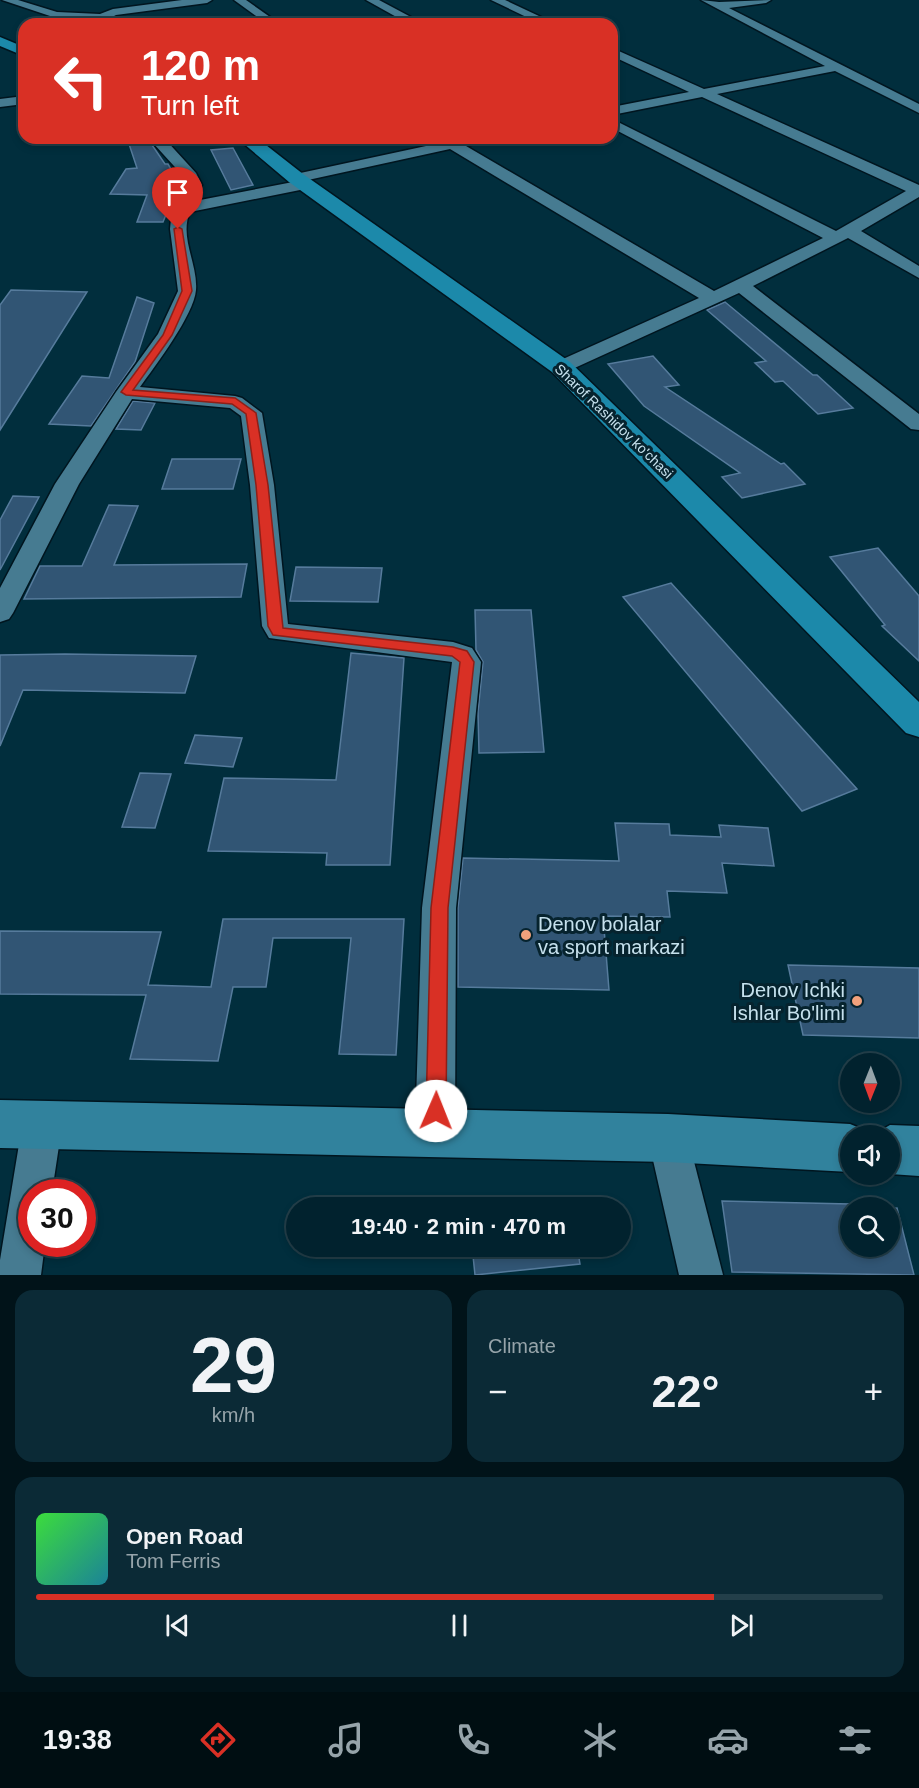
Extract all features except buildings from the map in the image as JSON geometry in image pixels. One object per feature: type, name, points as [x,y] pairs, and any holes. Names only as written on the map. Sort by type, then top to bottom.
[{"type":"main road","points":[[0,41],[18,48]]},
{"type":"main road","name":"Sharof Rashidov ko'chasi","points":[[254,144],[301,181],[561,367],[919,724]]},
{"type":"street","points":[[7,0],[56,15],[74,18]]},
{"type":"street","points":[[104,18],[136,9],[207,0]]},
{"type":"street","points":[[239,0],[265,18]]},
{"type":"street","points":[[371,0],[406,18]]},
{"type":"street","points":[[496,0],[536,18]]},
{"type":"street","points":[[706,0],[919,109]]},
{"type":"street","points":[[717,6],[766,0]]},
{"type":"street","points":[[136,9],[144,18]]},
{"type":"street","points":[[618,55],[918,191]]},
{"type":"street","points":[[618,110],[837,67]]},
{"type":"street","points":[[0,103],[18,101]]},
{"type":"street","points":[[618,126],[919,273]]},
{"type":"street","points":[[0,613],[67,484],[126,392],[167,335],[187,291],[178,229],[194,185],[191,177],[162,144]]},
{"type":"street","points":[[186,208],[301,181],[435,144]]},
{"type":"street","points":[[451,144],[712,298]]},
{"type":"street","points":[[561,367],[740,285],[918,191]]},
{"type":"street","points":[[740,285],[919,424]]},
{"type":"street","points":[[126,392],[235,402],[251,413],[262,485],[275,626],[278,632],[453,651],[462,655],[467,662],[440,908],[435,1134]]},
{"type":"street","points":[[30,1179],[21,1125],[668,1138],[840,1147]]},
{"type":"street","points":[[668,1138],[701,1275]]},
{"type":"street","points":[[900,1150],[919,1151]]},
{"type":"street","points":[[19,1275],[22,1257]]},
{"type":"place","name":"Denov bolalar va sport markazi","points":[[526,935]]},
{"type":"place","name":"Denov Ichki Ishlar Bo'limi","points":[[857,1001]]},
{"type":"route","points":[[178,229],[187,291],[167,335],[126,392],[235,402],[245,406],[251,413],[262,485],[275,626],[278,632],[453,651],[462,655],[467,662],[440,908],[436,1111]]}]
